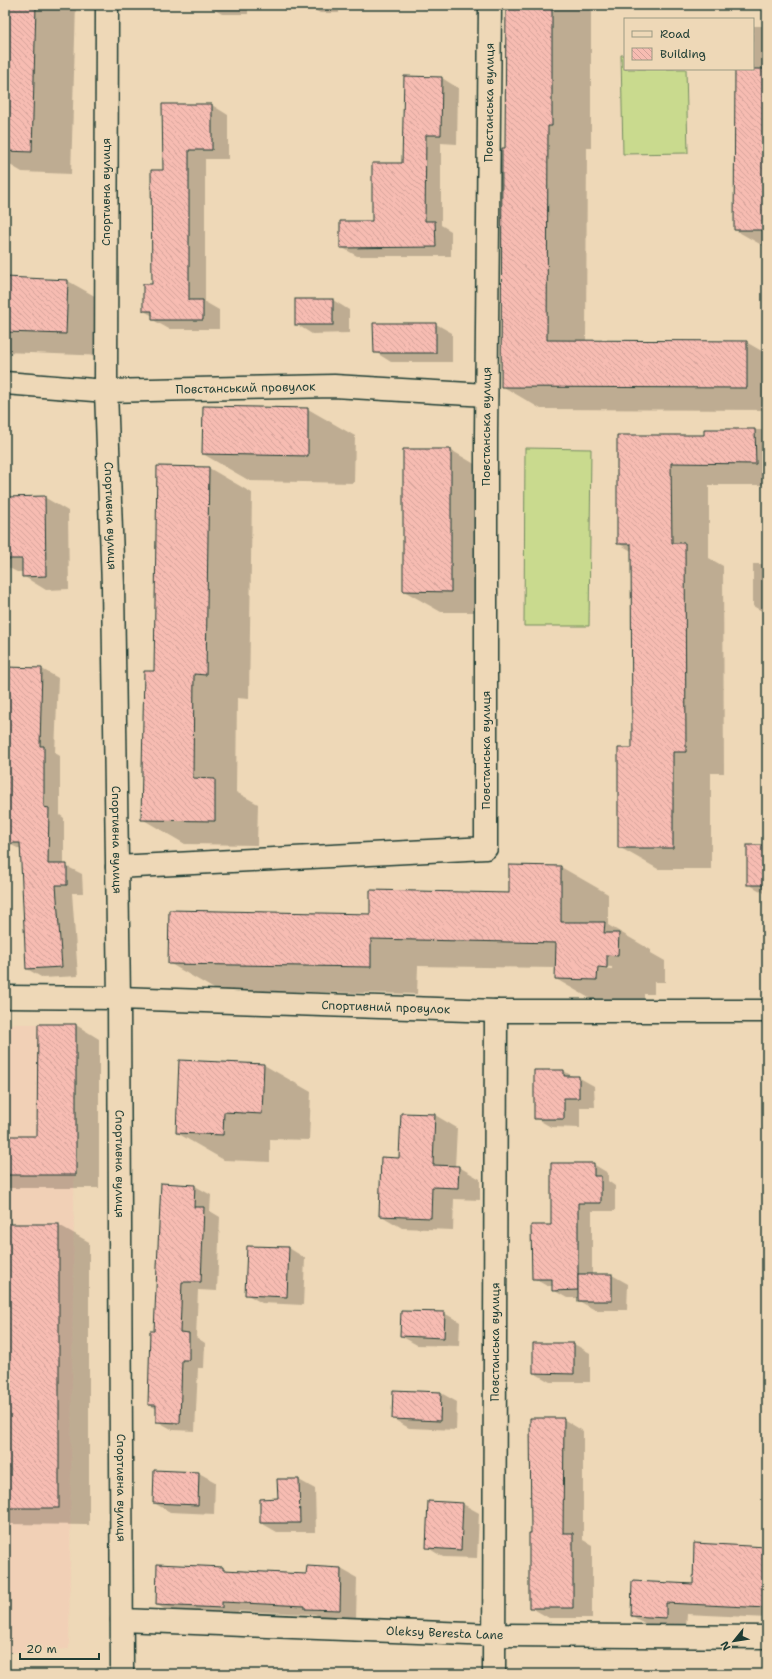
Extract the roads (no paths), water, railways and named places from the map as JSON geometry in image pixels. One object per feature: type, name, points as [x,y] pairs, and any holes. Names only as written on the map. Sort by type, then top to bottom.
[{"type":"street","name":"Спортивна вулиця","points":[[107,5],[106,391],[113,586],[119,998],[122,1674]]},
{"type":"street","name":"Повстанська вулиця","points":[[117,867],[486,848],[486,395],[490,5]]},
{"type":"street","name":"Повстанський провулок","points":[[5,383],[106,391],[334,386],[486,395]]},
{"type":"street","name":"Спортивний провулок","points":[[5,997],[119,998],[496,1011],[767,1011]]},
{"type":"street","name":"Повстанська вулиця","points":[[494,1674],[496,1011]]},
{"type":"street","name":"Oleksy Beresta Lane","points":[[122,1620],[493,1635],[767,1637]]}]
